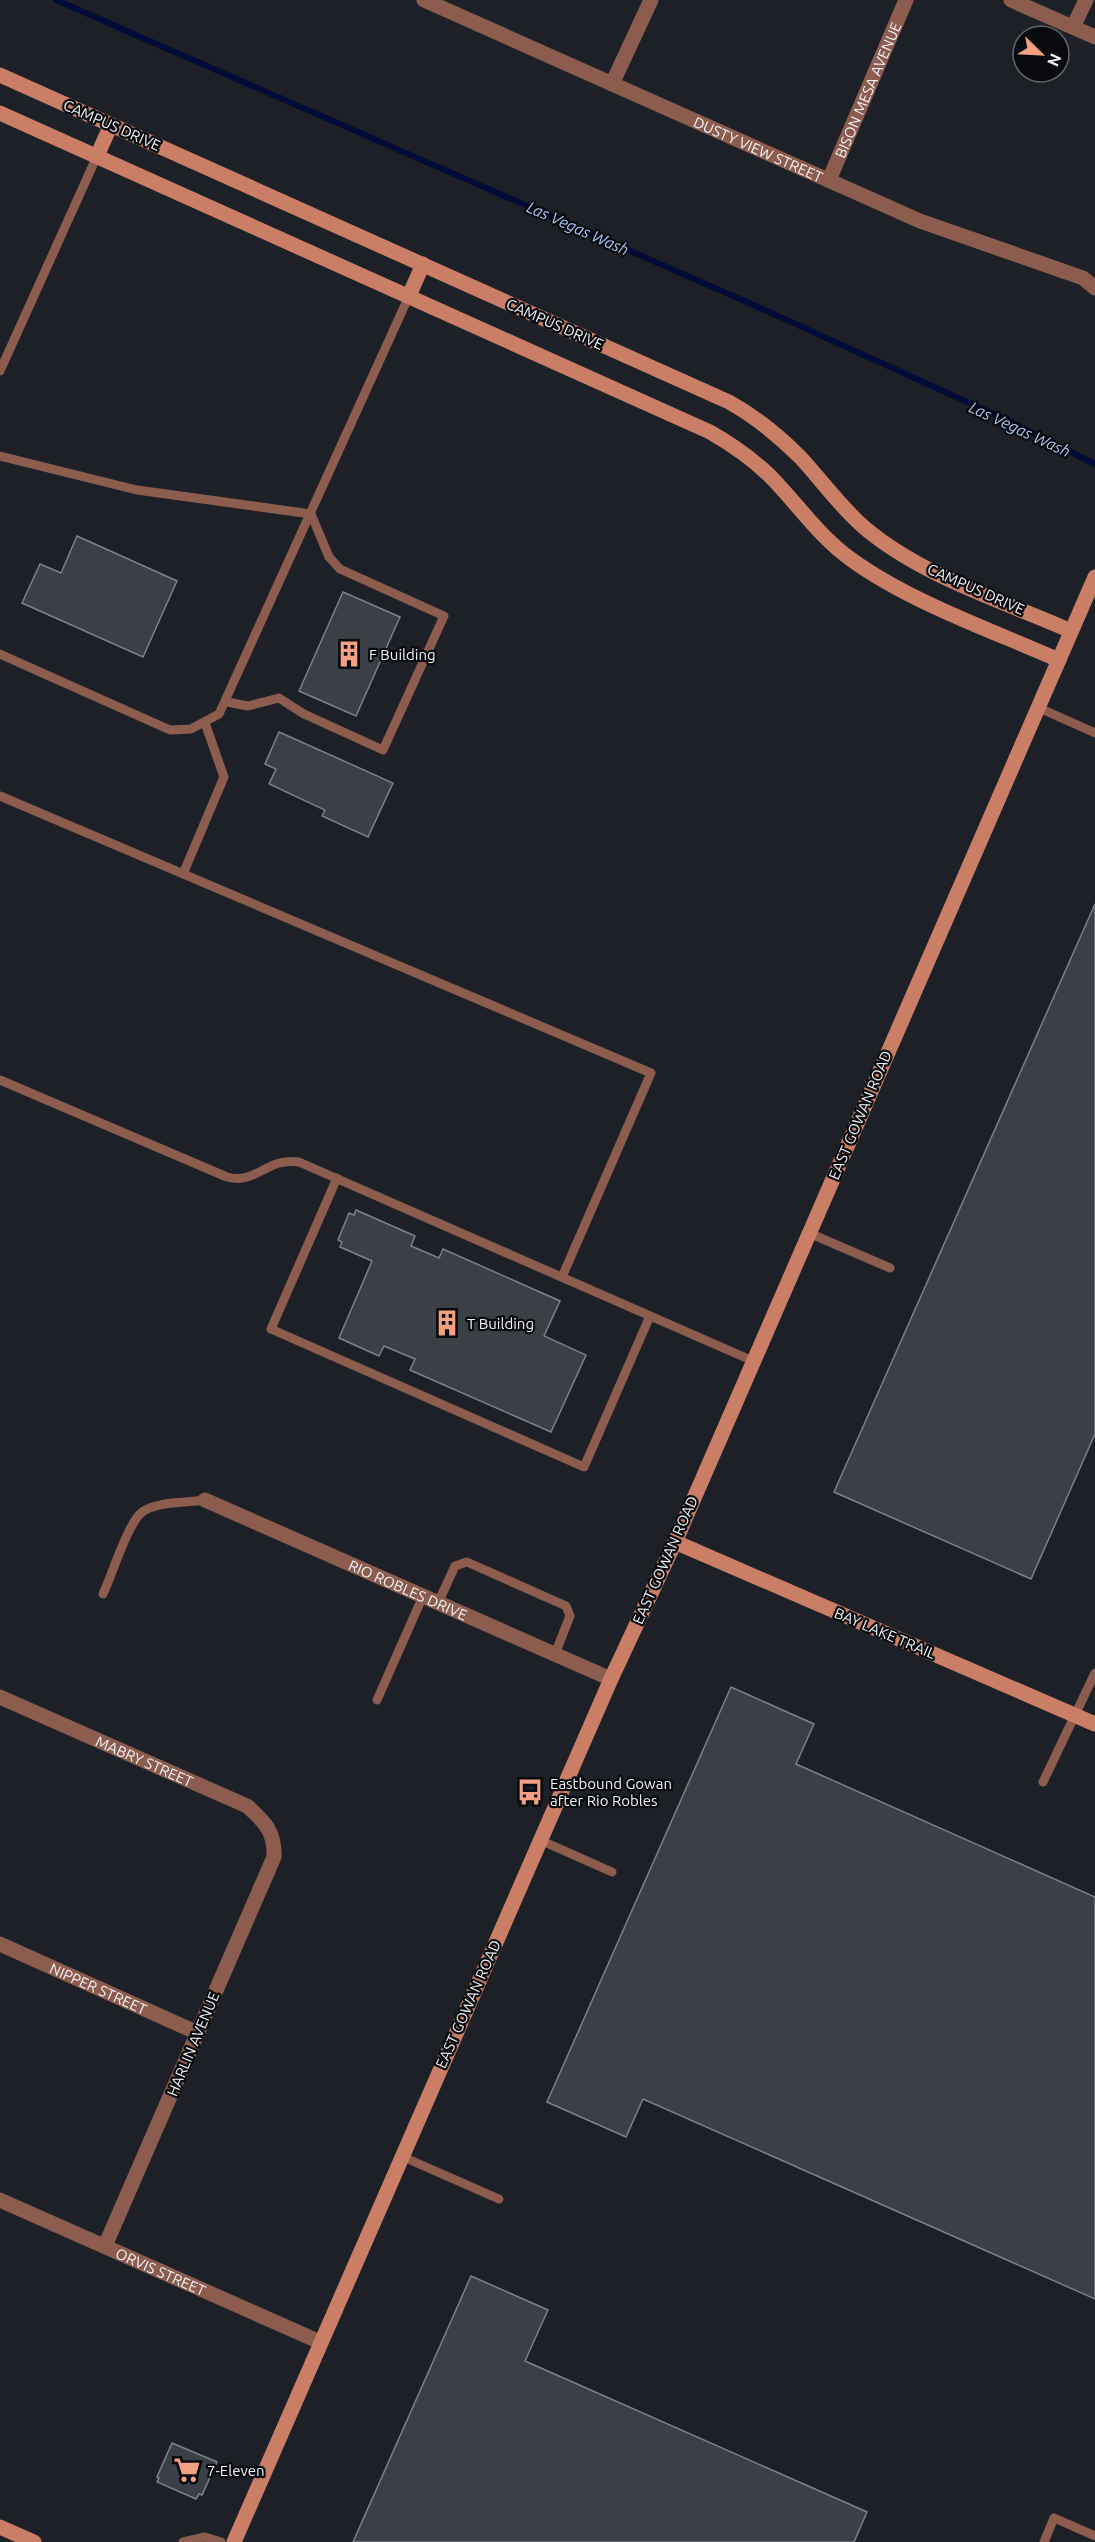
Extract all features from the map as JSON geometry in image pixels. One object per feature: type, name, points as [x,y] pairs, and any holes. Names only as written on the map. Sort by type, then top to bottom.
[{"type":"street","name":"DUSTY VIEW STREET","points":[[424,0],[920,221],[1083,278],[1095,288]]},
{"type":"street","points":[[612,84],[651,0]]},
{"type":"street","name":"BISON MESA AVENUE","points":[[829,180],[906,0]]},
{"type":"street","points":[[1011,0],[1095,37]]},
{"type":"street","points":[[1073,27],[1086,0]]},
{"type":"street","name":"CAMPUS DRIVE","points":[[0,75],[729,402],[756,418],[786,444],[847,511],[887,544],[940,573],[1071,631]]},
{"type":"street","name":"CAMPUS DRIVE","points":[[0,113],[710,432],[762,469],[819,532],[852,560],[923,599],[1059,660]]},
{"type":"street","points":[[96,156],[111,125]]},
{"type":"street","points":[[409,296],[423,264]]},
{"type":"street","name":"EAST GOWAN ROAD","points":[[234,2542],[611,1679],[675,1542],[1095,577]]},
{"type":"street","name":"RIO ROBLES DRIVE","points":[[205,1500],[611,1679]]},
{"type":"street","name":"BAY LAKE TRAIL","points":[[675,1542],[1095,1725]]},
{"type":"street","name":"MABRY STREET","points":[[0,1697],[247,1806],[265,1821],[274,1839]]},
{"type":"street","name":"HARLIN AVENUE","points":[[105,2246],[274,1857],[274,1839]]},
{"type":"street","name":"NIPPER STREET","points":[[0,1944],[198,2033]]},
{"type":"street","name":"ORVIS STREET","points":[[0,2200],[320,2342]]},
{"type":"street","points":[[0,2527],[34,2542]]},
{"type":"lane","points":[[0,371],[96,156]]},
{"type":"lane","points":[[0,654],[170,730],[185,731],[219,714],[227,702],[409,296]]},
{"type":"lane","points":[[0,456],[137,490],[311,514]]},
{"type":"lane","points":[[227,702],[248,706],[272,699],[285,700],[304,714],[383,750],[444,616],[340,569],[329,556],[311,514]]},
{"type":"lane","points":[[1037,707],[1095,733]]},
{"type":"lane","points":[[183,874],[224,777],[205,723]]},
{"type":"lane","points":[[0,796],[651,1073],[562,1277]]},
{"type":"lane","points":[[0,1080],[227,1177],[249,1178],[269,1165],[287,1160],[299,1162],[753,1361]]},
{"type":"lane","points":[[337,1178],[271,1329],[282,1334],[584,1467],[650,1316]]},
{"type":"lane","points":[[809,1233],[890,1268]]},
{"type":"lane","points":[[103,1594],[132,1525],[141,1513],[154,1508],[205,1500]]},
{"type":"lane","points":[[438,1603],[455,1566],[467,1562],[567,1606],[570,1616],[555,1654]]},
{"type":"lane","points":[[377,1700],[423,1596]]},
{"type":"lane","points":[[1042,1782],[1095,1673]]},
{"type":"lane","points":[[540,1840],[612,1872]]},
{"type":"lane","points":[[401,2156],[499,2199]]},
{"type":"lane","points":[[1044,2542],[1054,2518],[1095,2536]]},
{"type":"lane","points":[[183,2542],[205,2537],[221,2542]]},
{"type":"building","points":[[77,536],[177,581],[143,657],[22,603],[40,564],[61,573]]},
{"type":"building","name":"F Building","points":[[343,592],[400,617],[356,716],[299,691]]},
{"type":"building","points":[[279,732],[393,783],[368,837],[322,816],[325,810],[269,784],[276,769],[265,764]]},
{"type":"building","points":[[1095,904],[1095,1434],[1031,1579],[834,1492]]},
{"type":"building","name":"T Building","points":[[356,1210],[415,1236],[411,1246],[439,1258],[443,1249],[560,1301],[544,1336],[586,1355],[551,1432],[410,1370],[415,1359],[384,1346],[379,1356],[339,1338],[372,1261],[340,1247],[342,1242],[338,1240],[349,1213],[354,1215]]},
{"type":"building","points":[[731,1687],[814,1724],[796,1764],[1095,1897],[1095,2299],[643,2099],[626,2137],[547,2102]]},
{"type":"building","points":[[471,2276],[548,2310],[525,2361],[867,2512],[854,2542],[353,2542]]},
{"type":"building","name":"7-Eleven","points":[[172,2443],[217,2462],[202,2495],[199,2494],[196,2499],[157,2482]]},
{"type":"waterway","name":"Las Vegas Wash","points":[[56,0],[747,302],[1007,420],[1095,464]]},
{"type":"place","name":"F Building","points":[[349,654]]},
{"type":"place","name":"T Building","points":[[447,1323]]},
{"type":"place","name":"Eastbound Gowan after Rio Robles","points":[[530,1792]]},
{"type":"place","name":"7-Eleven","points":[[187,2470]]}]
